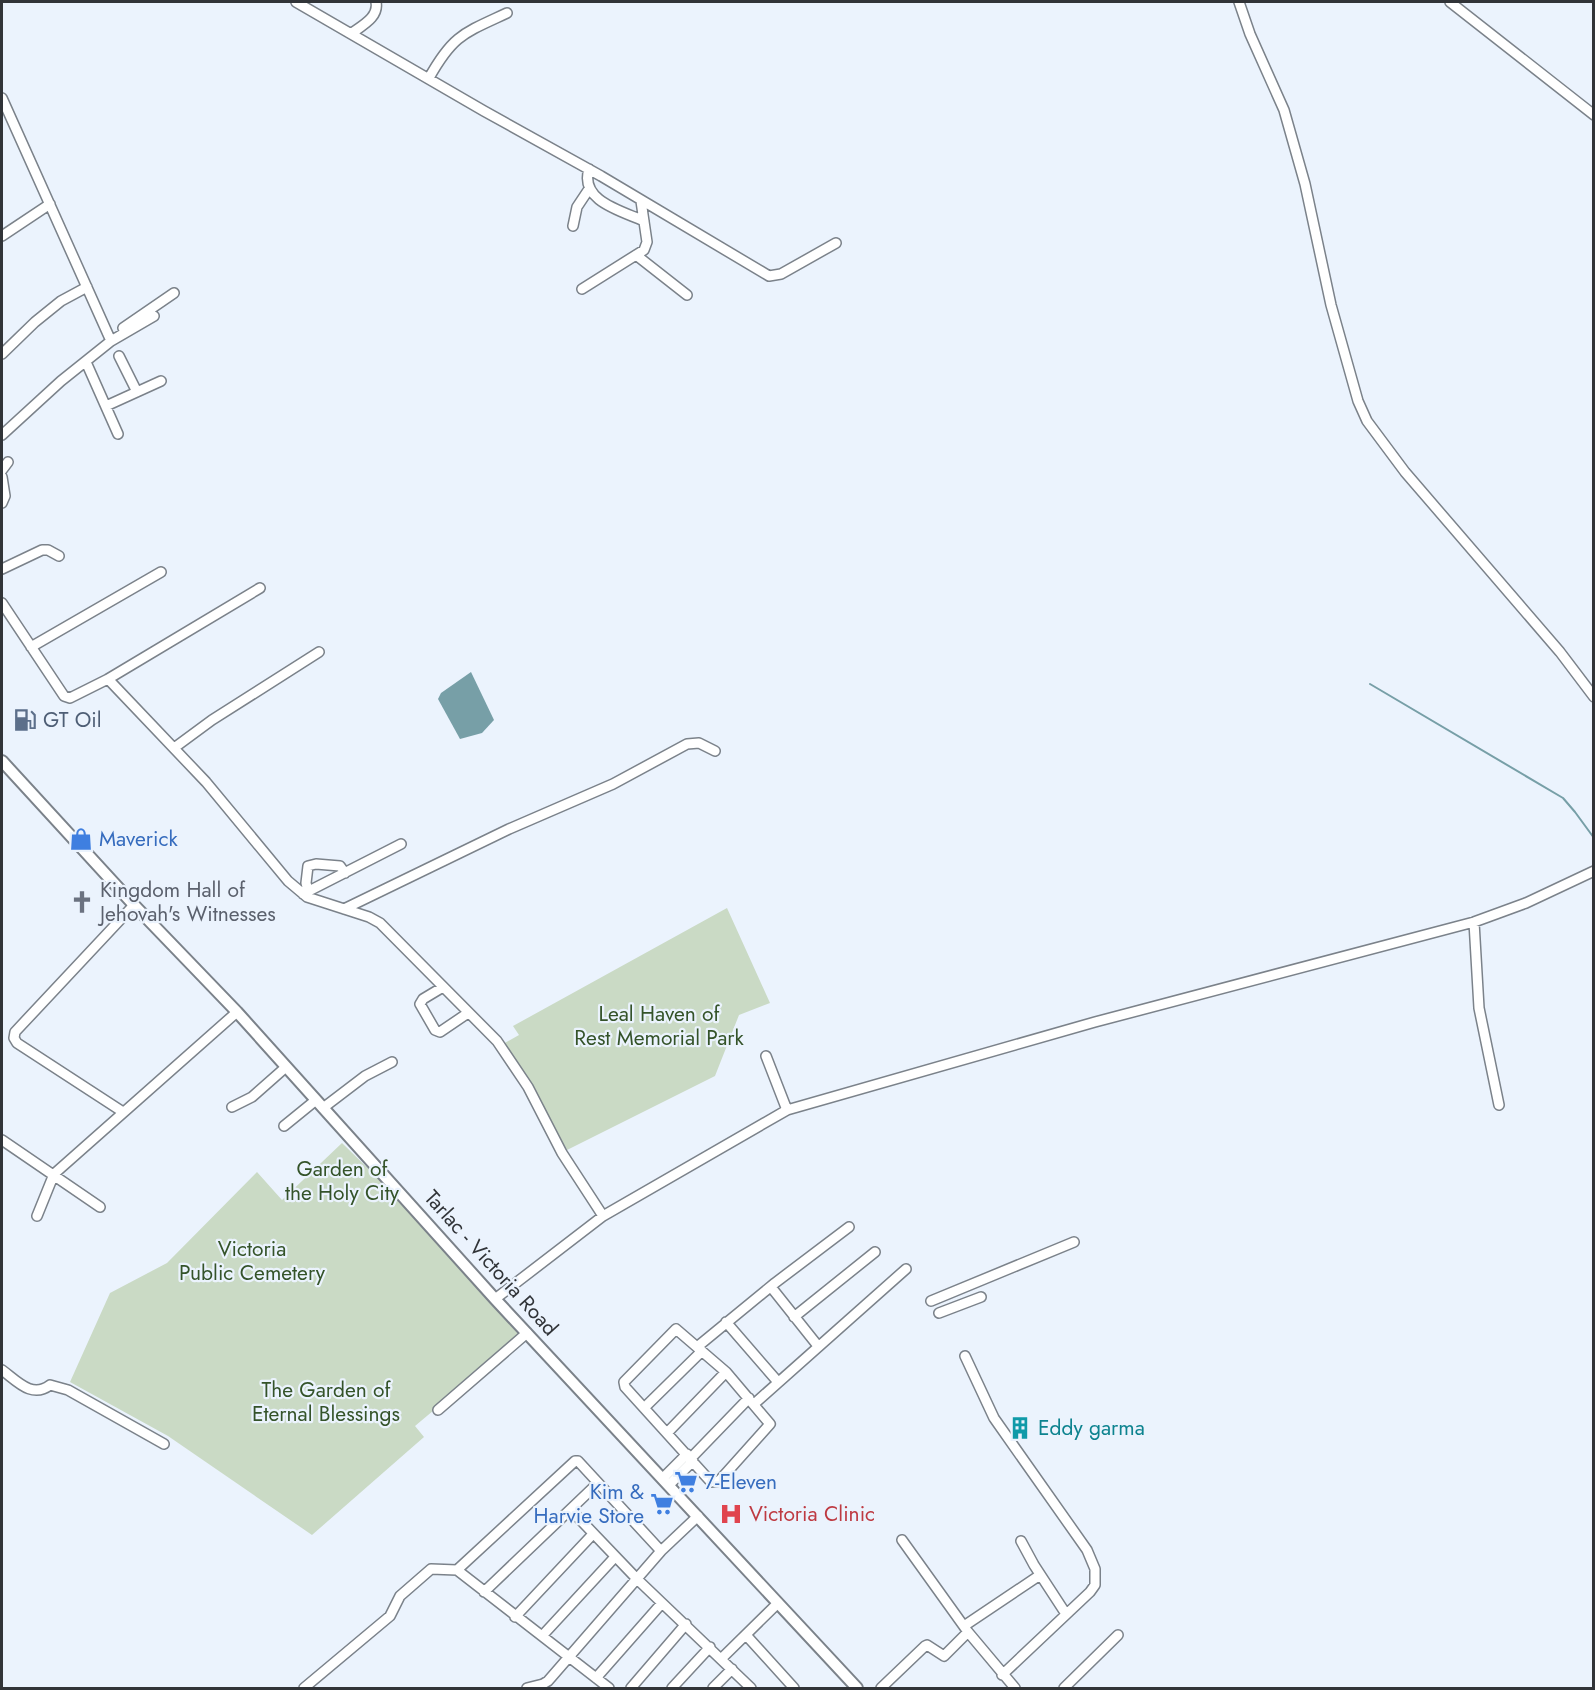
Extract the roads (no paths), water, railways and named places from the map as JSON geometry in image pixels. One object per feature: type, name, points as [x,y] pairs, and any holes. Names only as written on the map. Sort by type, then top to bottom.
[{"type":"main road","name":"Tarlac - Victoria Road","points":[[2,761],[134,905],[237,1012],[495,1299],[666,1481],[852,1687]]},
{"type":"street","points":[[297,2],[589,169],[769,276],[781,274],[836,243]]},
{"type":"street","points":[[352,33],[375,14],[376,2]]},
{"type":"street","points":[[1239,2],[1250,34],[1284,110],[1305,184],[1331,304],[1358,401],[1367,421],[1412,480],[1560,652],[1593,697]]},
{"type":"street","points":[[1450,2],[1593,115]]},
{"type":"street","points":[[429,78],[445,51],[459,37],[507,13]]},
{"type":"street","points":[[2,98],[110,340]]},
{"type":"street","points":[[589,169],[587,182],[589,189],[604,204],[644,221]]},
{"type":"street","points":[[573,226],[577,207],[589,189]]},
{"type":"street","points":[[582,289],[644,250],[647,242],[641,201]]},
{"type":"street","points":[[2,236],[50,204]]},
{"type":"street","points":[[636,255],[687,295]]},
{"type":"street","points":[[2,354],[35,322],[62,301],[87,287]]},
{"type":"street","points":[[2,435],[110,340],[174,293]]},
{"type":"street","points":[[110,340],[154,316]]},
{"type":"street","points":[[119,356],[137,392]]},
{"type":"street","points":[[86,362],[118,434]]},
{"type":"street","points":[[106,406],[161,381]]},
{"type":"street","points":[[2,477],[5,496],[2,503]]},
{"type":"street","points":[[2,568],[42,550],[48,550],[58,556]]},
{"type":"street","points":[[31,647],[161,572]]},
{"type":"street","points":[[2,603],[66,698],[108,679],[260,588]]},
{"type":"street","points":[[174,748],[212,720],[320,652]]},
{"type":"street","points":[[108,679],[206,782],[288,881],[307,897],[369,917],[380,923],[497,1041],[528,1087],[562,1154],[603,1216]]},
{"type":"street","points":[[344,909],[509,829],[613,784],[680,747],[699,743],[715,752]]},
{"type":"street","points":[[305,893],[400,844]]},
{"type":"street","points":[[305,893],[308,866],[340,866],[345,873]]},
{"type":"street","points":[[495,1299],[603,1216],[787,1110],[1095,1022],[1474,922],[1526,903],[1593,871]]},
{"type":"street","points":[[123,1112],[17,1043],[14,1035],[134,905]]},
{"type":"street","points":[[1474,922],[1479,1008],[1499,1105]]},
{"type":"street","points":[[443,987],[423,999],[420,1004],[435,1030],[440,1032],[468,1012]]},
{"type":"street","points":[[37,1216],[54,1174],[237,1012]]},
{"type":"street","points":[[766,1056],[787,1110]]},
{"type":"street","points":[[284,1126],[392,1062]]},
{"type":"street","points":[[232,1107],[252,1097],[286,1067]]},
{"type":"street","points":[[2,1140],[100,1207]]},
{"type":"street","points":[[644,1408],[726,1322],[849,1227]]},
{"type":"street","points":[[931,1301],[1074,1242]]},
{"type":"street","points":[[794,1317],[875,1252]]},
{"type":"street","points":[[666,1481],[751,1401],[778,1382],[906,1269]]},
{"type":"street","points":[[771,1287],[818,1346]]},
{"type":"street","points":[[939,1313],[981,1297]]},
{"type":"street","points":[[726,1322],[778,1382]]},
{"type":"street","points":[[676,1329],[726,1372],[770,1424],[719,1481],[711,1482],[627,1390],[624,1382],[676,1329]]},
{"type":"street","points":[[438,1410],[527,1333]]},
{"type":"street","points":[[965,1356],[994,1418],[1082,1542],[1095,1569],[1096,1579],[1093,1588],[1002,1675]]},
{"type":"street","points":[[2,1370],[36,1392],[43,1391],[50,1385],[68,1390],[164,1444]]},
{"type":"street","points":[[667,1433],[726,1372]]},
{"type":"street","points":[[457,1570],[574,1461],[578,1461],[661,1551]]},
{"type":"street","points":[[484,1592],[598,1483]]},
{"type":"street","points":[[571,1510],[638,1580],[722,1658],[751,1689]]},
{"type":"street","points":[[527,1689],[548,1681],[661,1551],[698,1516]]},
{"type":"street","points":[[515,1617],[593,1534]]},
{"type":"street","points":[[902,1540],[966,1629],[1015,1689]]},
{"type":"street","points":[[1021,1541],[1066,1614]]},
{"type":"street","points":[[542,1636],[615,1557]]},
{"type":"street","points":[[304,1689],[390,1616],[400,1596],[427,1570],[431,1569],[457,1570],[609,1689]]},
{"type":"street","points":[[881,1689],[925,1646],[927,1645],[944,1656],[966,1629],[1040,1575]]},
{"type":"street","points":[[596,1678],[662,1603]]},
{"type":"street","points":[[722,1658],[778,1603]]},
{"type":"street","points":[[632,1689],[686,1624]]},
{"type":"street","points":[[746,1635],[794,1689]]},
{"type":"street","points":[[1064,1689],[1118,1635]]},
{"type":"street","points":[[672,1689],[710,1647]]},
{"type":"street","points":[[713,1689],[732,1669]]},
{"type":"water","points":[[471,672],[494,720],[482,733],[460,739],[438,699],[441,693]]},
{"type":"waterway","points":[[1370,684],[1563,798],[1594,838]]},
{"type":"place","name":"GT Oil","points":[[25,720]]},
{"type":"place","name":"Maverick","points":[[81,839]]},
{"type":"place","name":"Kingdom Hall of Jehovah's Witnesses","points":[[82,902]]},
{"type":"place","name":"Eddy garma","points":[[1020,1428]]},
{"type":"place","name":"7-Eleven","points":[[686,1482]]},
{"type":"place","name":"Kim & Harvie Store","points":[[662,1504]]},
{"type":"place","name":"Victoria Clinic","points":[[731,1514]]},
{"type":"park label","name":"Leal Haven of Rest Memorial Park","points":[[659,1026]]},
{"type":"park label","name":"Garden of the Holy City","points":[[342,1181]]},
{"type":"park label","name":"Victoria Public Cemetery","points":[[252,1261]]},
{"type":"park label","name":"The Garden of Eternal Blessings","points":[[326,1402]]}]
